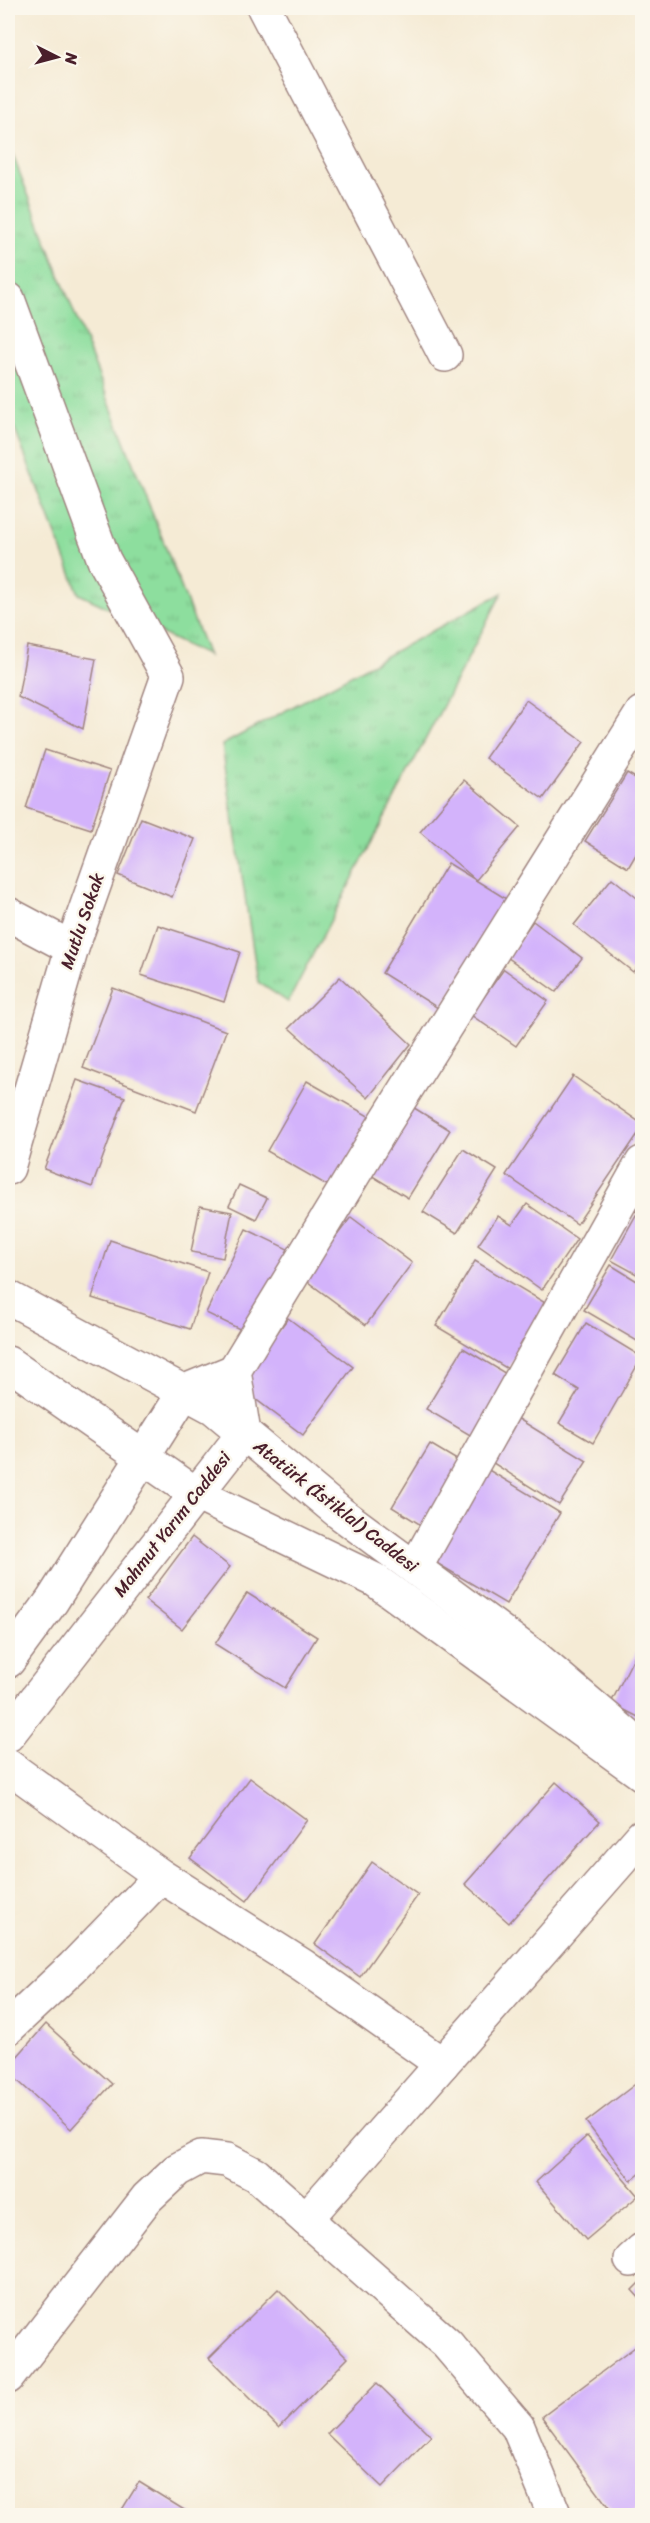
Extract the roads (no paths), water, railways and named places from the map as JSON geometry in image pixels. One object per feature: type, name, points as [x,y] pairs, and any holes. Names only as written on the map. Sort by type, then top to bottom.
[{"type":"street","points":[[264,8],[445,355]]},
{"type":"street","name":"Mutlu Sokak","points":[[8,299],[104,560],[168,676],[72,948],[8,1168]]},
{"type":"street","points":[[8,1661],[52,1601],[141,1456],[184,1391],[234,1371],[385,1123],[642,713]]},
{"type":"street","points":[[8,914],[72,948]]},
{"type":"street","points":[[415,1568],[642,1163]]},
{"type":"street","name":"Atatürk (İstiklal) Caddesi","points":[[8,1297],[214,1408],[340,1512],[535,1658],[642,1748]]},
{"type":"street","name":"Atatürk (İstiklal) Caddesi","points":[[8,1363],[196,1494],[366,1574],[524,1685],[642,1774]]},
{"type":"street","points":[[234,1371],[244,1433]]},
{"type":"street","name":"Mahmut Yarım Caddesi","points":[[8,1735],[244,1433]]},
{"type":"street","points":[[8,1766],[161,1876],[303,1966],[442,2064]]},
{"type":"street","points":[[306,2219],[642,1836]]},
{"type":"street","points":[[8,2028],[73,1967],[161,1876]]},
{"type":"street","points":[[8,2378],[147,2198],[177,2170],[201,2157],[226,2160],[256,2175],[447,2344],[518,2427],[555,2516]]}]
